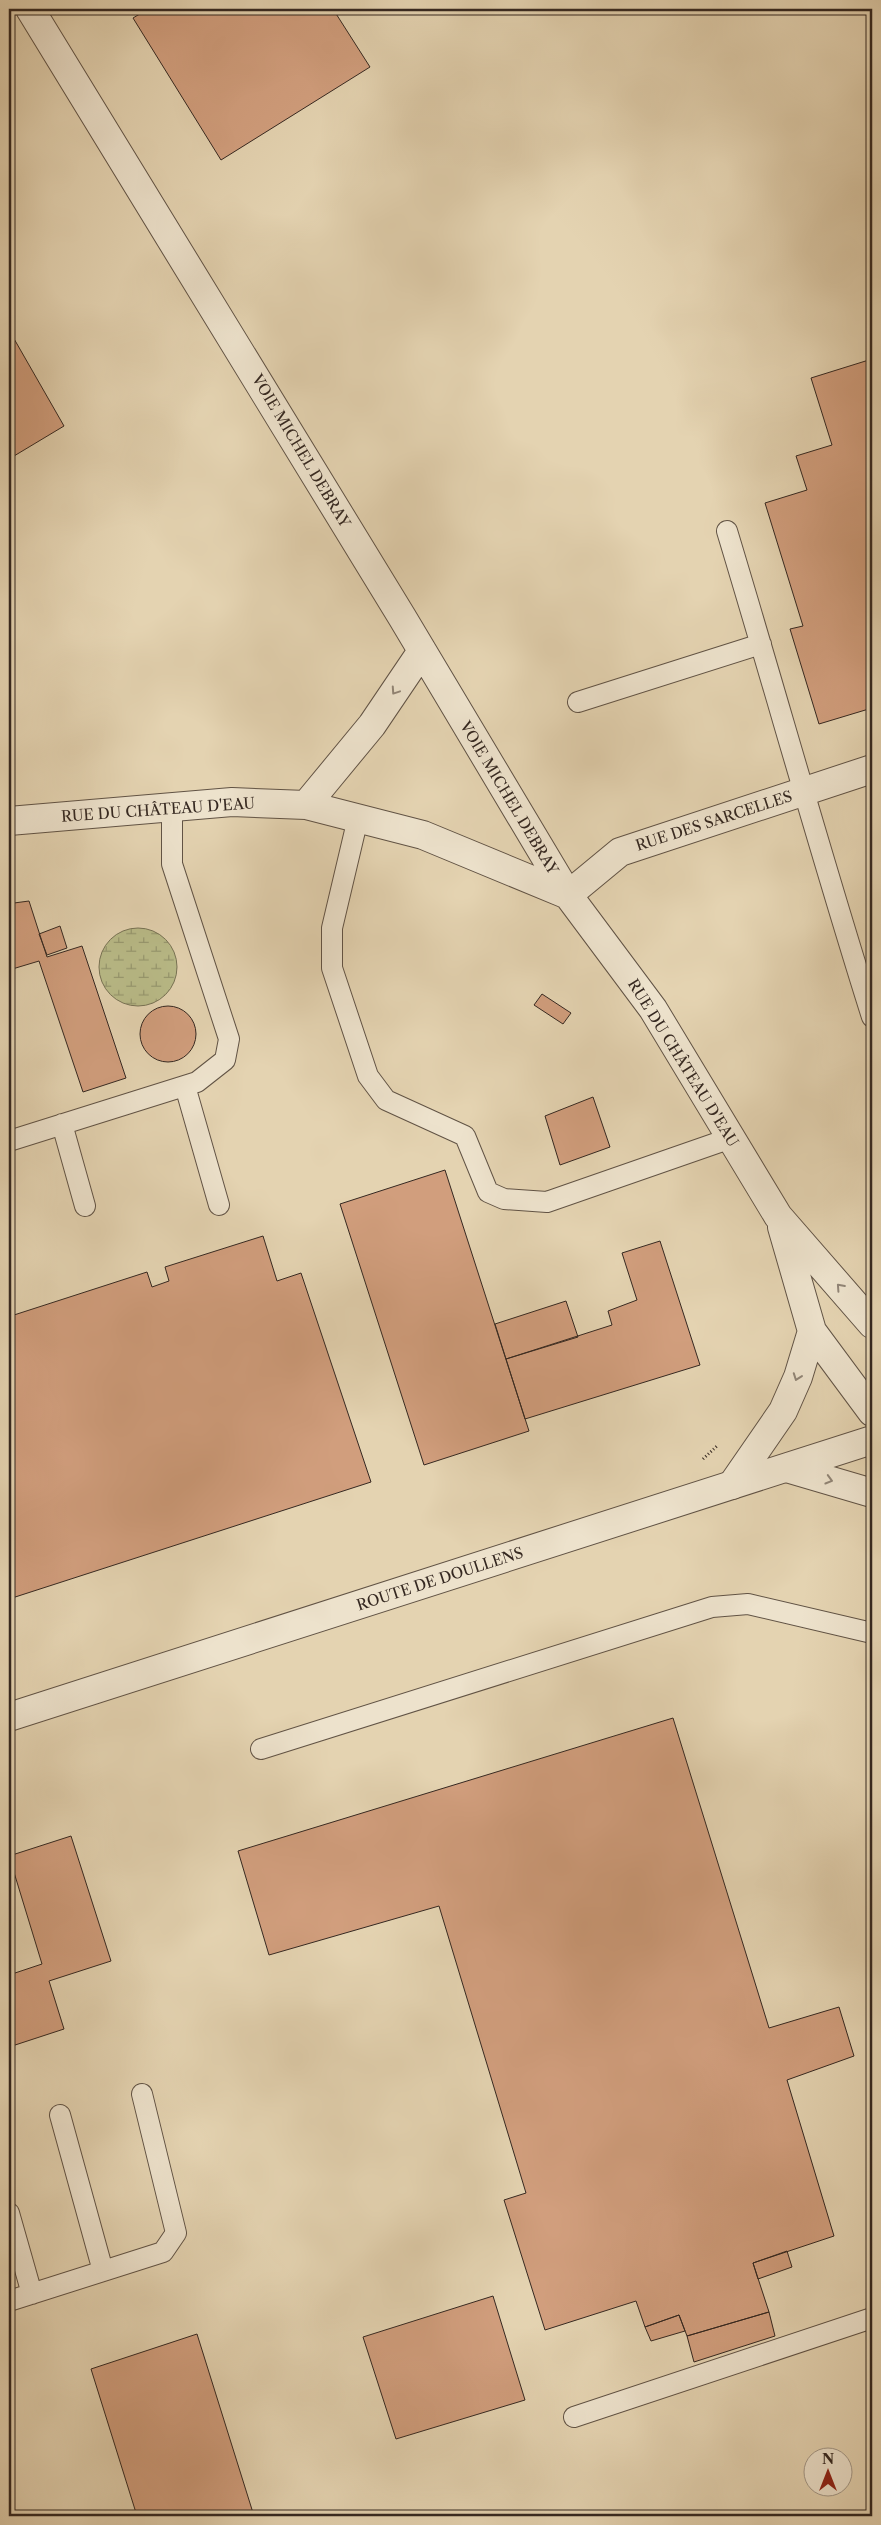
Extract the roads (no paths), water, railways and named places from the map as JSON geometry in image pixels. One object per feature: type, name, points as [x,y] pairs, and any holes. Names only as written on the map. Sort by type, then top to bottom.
[{"type":"street","name":"VOIE MICHEL DEBRAY","points":[[30,9],[422,651],[568,895]]},
{"type":"street","points":[[306,805],[372,725],[422,651]]},
{"type":"street","name":"RUE DES SARCELLES","points":[[568,895],[620,852],[872,769]]},
{"type":"street","name":"RUE DU CHÂTEAU D'EAU","points":[[9,821],[232,802],[306,805],[423,835],[568,895],[653,1009],[778,1216],[872,1324]]},
{"type":"street","name":"RUE DU CHÂTEAU D'EAU","points":[[778,1216],[812,1331],[872,1412]]},
{"type":"street","points":[[732,1485],[783,1411],[798,1377],[812,1331]]},
{"type":"street","name":"ROUTE DE DOULLENS","points":[[9,1718],[872,1440]]},
{"type":"street","points":[[787,1468],[872,1493]]},
{"type":"lane","points":[[727,531],[805,790],[828,878],[872,1017]]},
{"type":"lane","points":[[578,702],[761,644]]},
{"type":"lane","points":[[9,1140],[197,1082],[225,1060],[230,1039],[172,864],[172,807]]},
{"type":"lane","points":[[358,818],[332,928],[332,968],[368,1076],[386,1100],[465,1136],[488,1192],[504,1199],[547,1202],[731,1138]]},
{"type":"lane","points":[[185,1086],[219,1205]]},
{"type":"lane","points":[[62,1124],[85,1206]]},
{"type":"lane","points":[[261,1749],[712,1607],[748,1604],[872,1633]]},
{"type":"lane","points":[[9,2301],[163,2252],[176,2233],[142,2094]]},
{"type":"lane","points":[[60,2115],[103,2271]]},
{"type":"lane","points":[[9,2213],[32,2294]]},
{"type":"lane","points":[[574,2417],[872,2318]]}]
